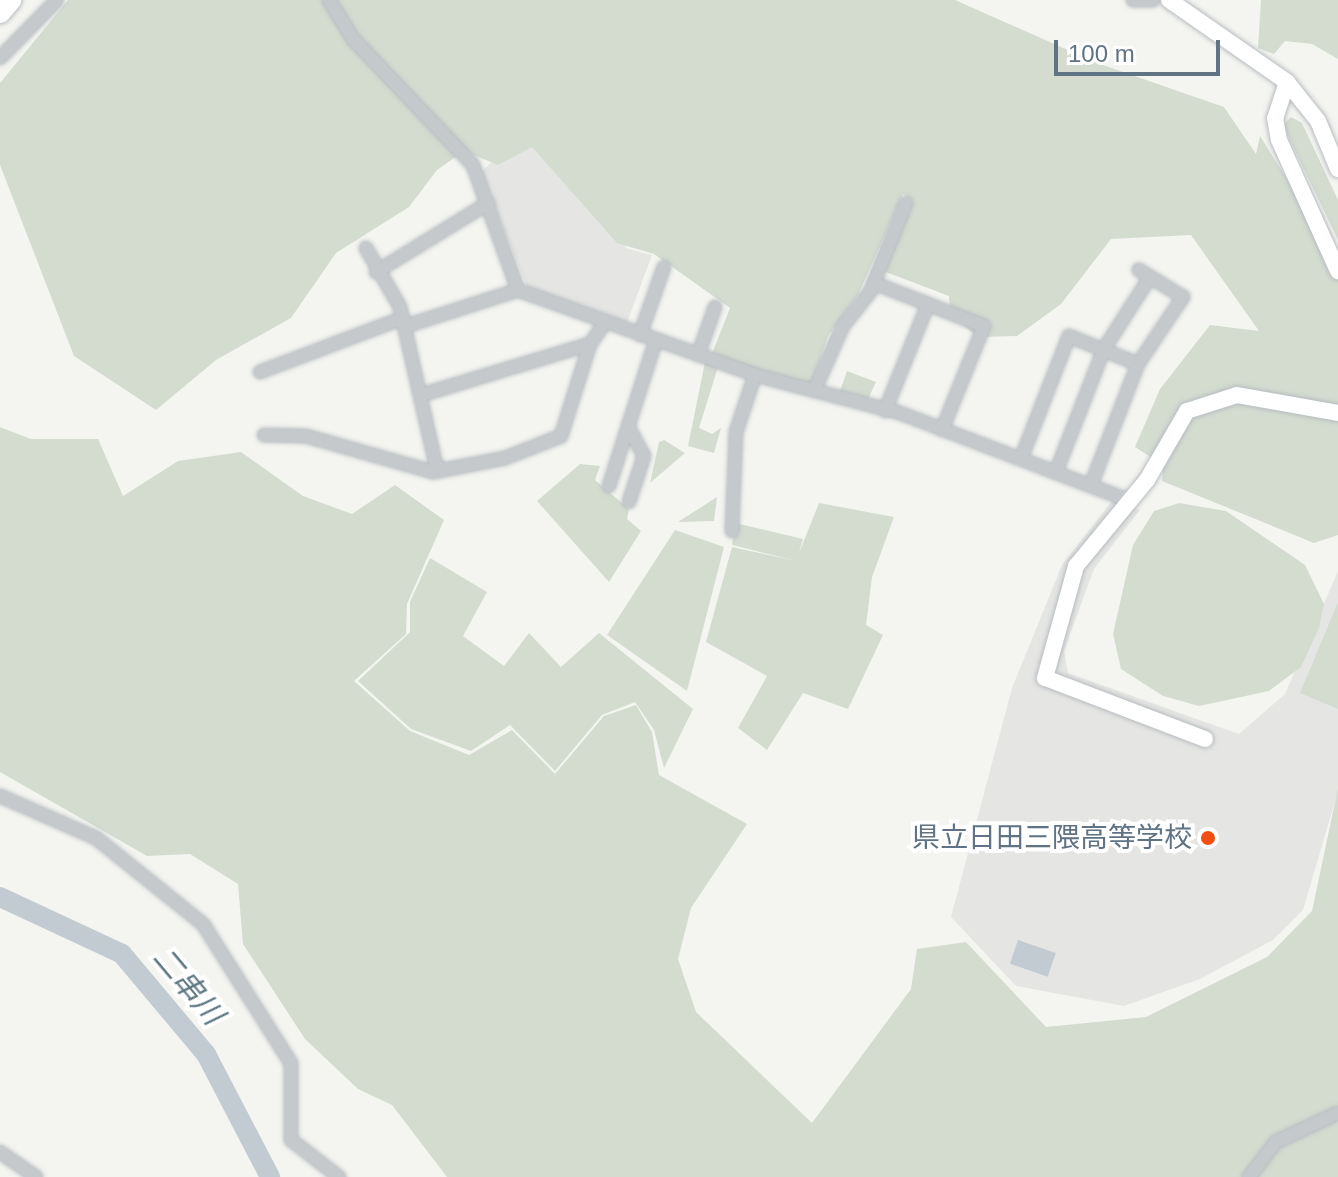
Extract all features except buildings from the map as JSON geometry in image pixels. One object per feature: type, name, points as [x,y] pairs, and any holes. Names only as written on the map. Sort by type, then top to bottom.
[{"type":"highway","points":[[0,12],[10,0]]},
{"type":"street","points":[[0,58],[57,0]]},
{"type":"street","points":[[329,0],[353,39],[473,165],[518,290]]},
{"type":"street","points":[[1133,0],[1153,0]]},
{"type":"street","points":[[1169,0],[1287,82],[1318,121],[1338,169]]},
{"type":"street","points":[[1287,82],[1275,118],[1279,140],[1338,271]]},
{"type":"street","points":[[376,272],[488,203]]},
{"type":"street","points":[[814,391],[843,326],[874,283],[906,203]]},
{"type":"street","points":[[366,248],[379,263],[376,272],[405,322],[436,465],[444,470]]},
{"type":"street","points":[[640,335],[664,267]]},
{"type":"street","points":[[1056,472],[1104,349],[1144,274],[1183,297],[1138,364],[1091,485]]},
{"type":"street","points":[[874,283],[984,326],[942,430]]},
{"type":"street","points":[[260,372],[405,322],[518,290],[604,324],[755,375],[942,430],[1128,500]]},
{"type":"street","points":[[885,411],[928,304]]},
{"type":"street","points":[[698,355],[715,307]]},
{"type":"street","points":[[264,435],[306,436],[444,470],[561,436],[590,344],[604,324]]},
{"type":"street","points":[[1021,459],[1069,336],[1138,364]]},
{"type":"street","points":[[609,486],[656,340]]},
{"type":"street","points":[[421,395],[590,344]]},
{"type":"street","points":[[732,531],[736,432],[755,375]]},
{"type":"street","points":[[1205,739],[1045,678],[1076,566],[1147,480],[1173,427],[1204,403],[1237,395],[1338,413]]},
{"type":"street","points":[[628,426],[644,456],[629,502]]},
{"type":"street","points":[[0,796],[96,838],[203,924],[291,1063],[291,1140],[339,1177]]},
{"type":"street","points":[[1249,1177],[1276,1142],[1338,1113]]},
{"type":"street","points":[[0,1152],[36,1177]]},
{"type":"shaded area","points":[[68,0],[955,0],[1097,63],[1224,107],[1256,154],[1260,136],[1338,261],[1338,535],[1314,543],[1162,481],[1163,465],[1135,447],[1160,389],[1210,325],[1259,331],[1191,235],[1111,239],[1061,304],[1017,336],[977,337],[950,313],[949,296],[883,271],[912,200],[903,194],[858,295],[828,336],[811,386],[711,356],[730,308],[654,254],[617,243],[532,147],[498,165],[464,151],[437,170],[409,207],[336,253],[291,318],[216,360],[156,410],[74,356],[0,165],[0,83]]},
{"type":"shaded area","points":[[1261,0],[1338,0],[1338,59],[1312,44],[1285,41],[1274,54],[1258,48]]},
{"type":"shaded area","points":[[547,111],[679,169],[625,248],[652,255],[625,328],[527,286],[481,172]]},
{"type":"shaded area","points":[[1291,117],[1302,123],[1338,200],[1338,240],[1287,134],[1284,124]]},
{"type":"shaded area","points":[[705,362],[718,367],[699,428],[712,434],[721,428],[714,453],[688,446]]},
{"type":"shaded area","points":[[847,371],[876,382],[868,399],[840,391]]},
{"type":"shaded area","points":[[0,427],[31,439],[98,439],[123,496],[178,461],[241,452],[303,496],[352,514],[395,485],[444,520],[407,604],[406,634],[354,681],[410,731],[469,755],[512,730],[555,774],[604,716],[636,705],[652,732],[659,775],[747,824],[691,908],[678,959],[696,1012],[812,1123],[911,989],[917,949],[966,942],[1046,1027],[1146,1017],[1267,957],[1312,911],[1338,788],[1338,1177],[447,1177],[392,1105],[358,1089],[305,1039],[243,944],[238,884],[190,854],[147,856],[0,772]]},
{"type":"shaded area","points":[[664,440],[685,453],[650,483],[659,442]]},
{"type":"shaded area","points":[[580,464],[600,466],[595,480],[629,509],[627,519],[641,531],[609,582],[537,501]]},
{"type":"shaded area","points":[[717,497],[714,521],[678,522]]},
{"type":"shaded area","points":[[1112,501],[1140,510],[1094,569],[1064,651],[1068,673],[1239,734],[1285,694],[1338,571],[1338,791],[1303,910],[1273,940],[1200,979],[1124,1006],[1016,986],[951,917],[1012,688],[1062,565]]},
{"type":"shaded area","points":[[819,503],[894,517],[872,577],[866,625],[883,635],[848,709],[803,693],[767,750],[738,728],[767,676],[706,642],[732,547],[796,561],[732,545],[735,523],[803,539],[799,553]]},
{"type":"shaded area","points":[[1179,503],[1226,511],[1305,565],[1324,604],[1319,628],[1301,667],[1269,691],[1199,706],[1163,696],[1121,669],[1113,634],[1133,545],[1154,511]]},
{"type":"shaded area","points":[[675,530],[724,547],[687,691],[607,635]]},
{"type":"shaded area","points":[[430,558],[487,592],[463,636],[504,666],[529,633],[561,667],[599,633],[693,709],[664,768],[654,730],[635,702],[602,715],[555,771],[510,725],[471,751],[411,729],[358,681],[410,632],[410,602]]},
{"type":"shaded area","points":[[1338,602],[1338,709],[1300,693]]},
{"type":"shaded area","points":[[1018,940],[1056,953],[1048,977],[1010,964]]},
{"type":"waterway","name":"二串川","points":[[0,897],[122,954],[206,1054],[270,1177]]},
{"type":"place","name":"県立日田三隈高等学校","points":[[1208,838]]}]
